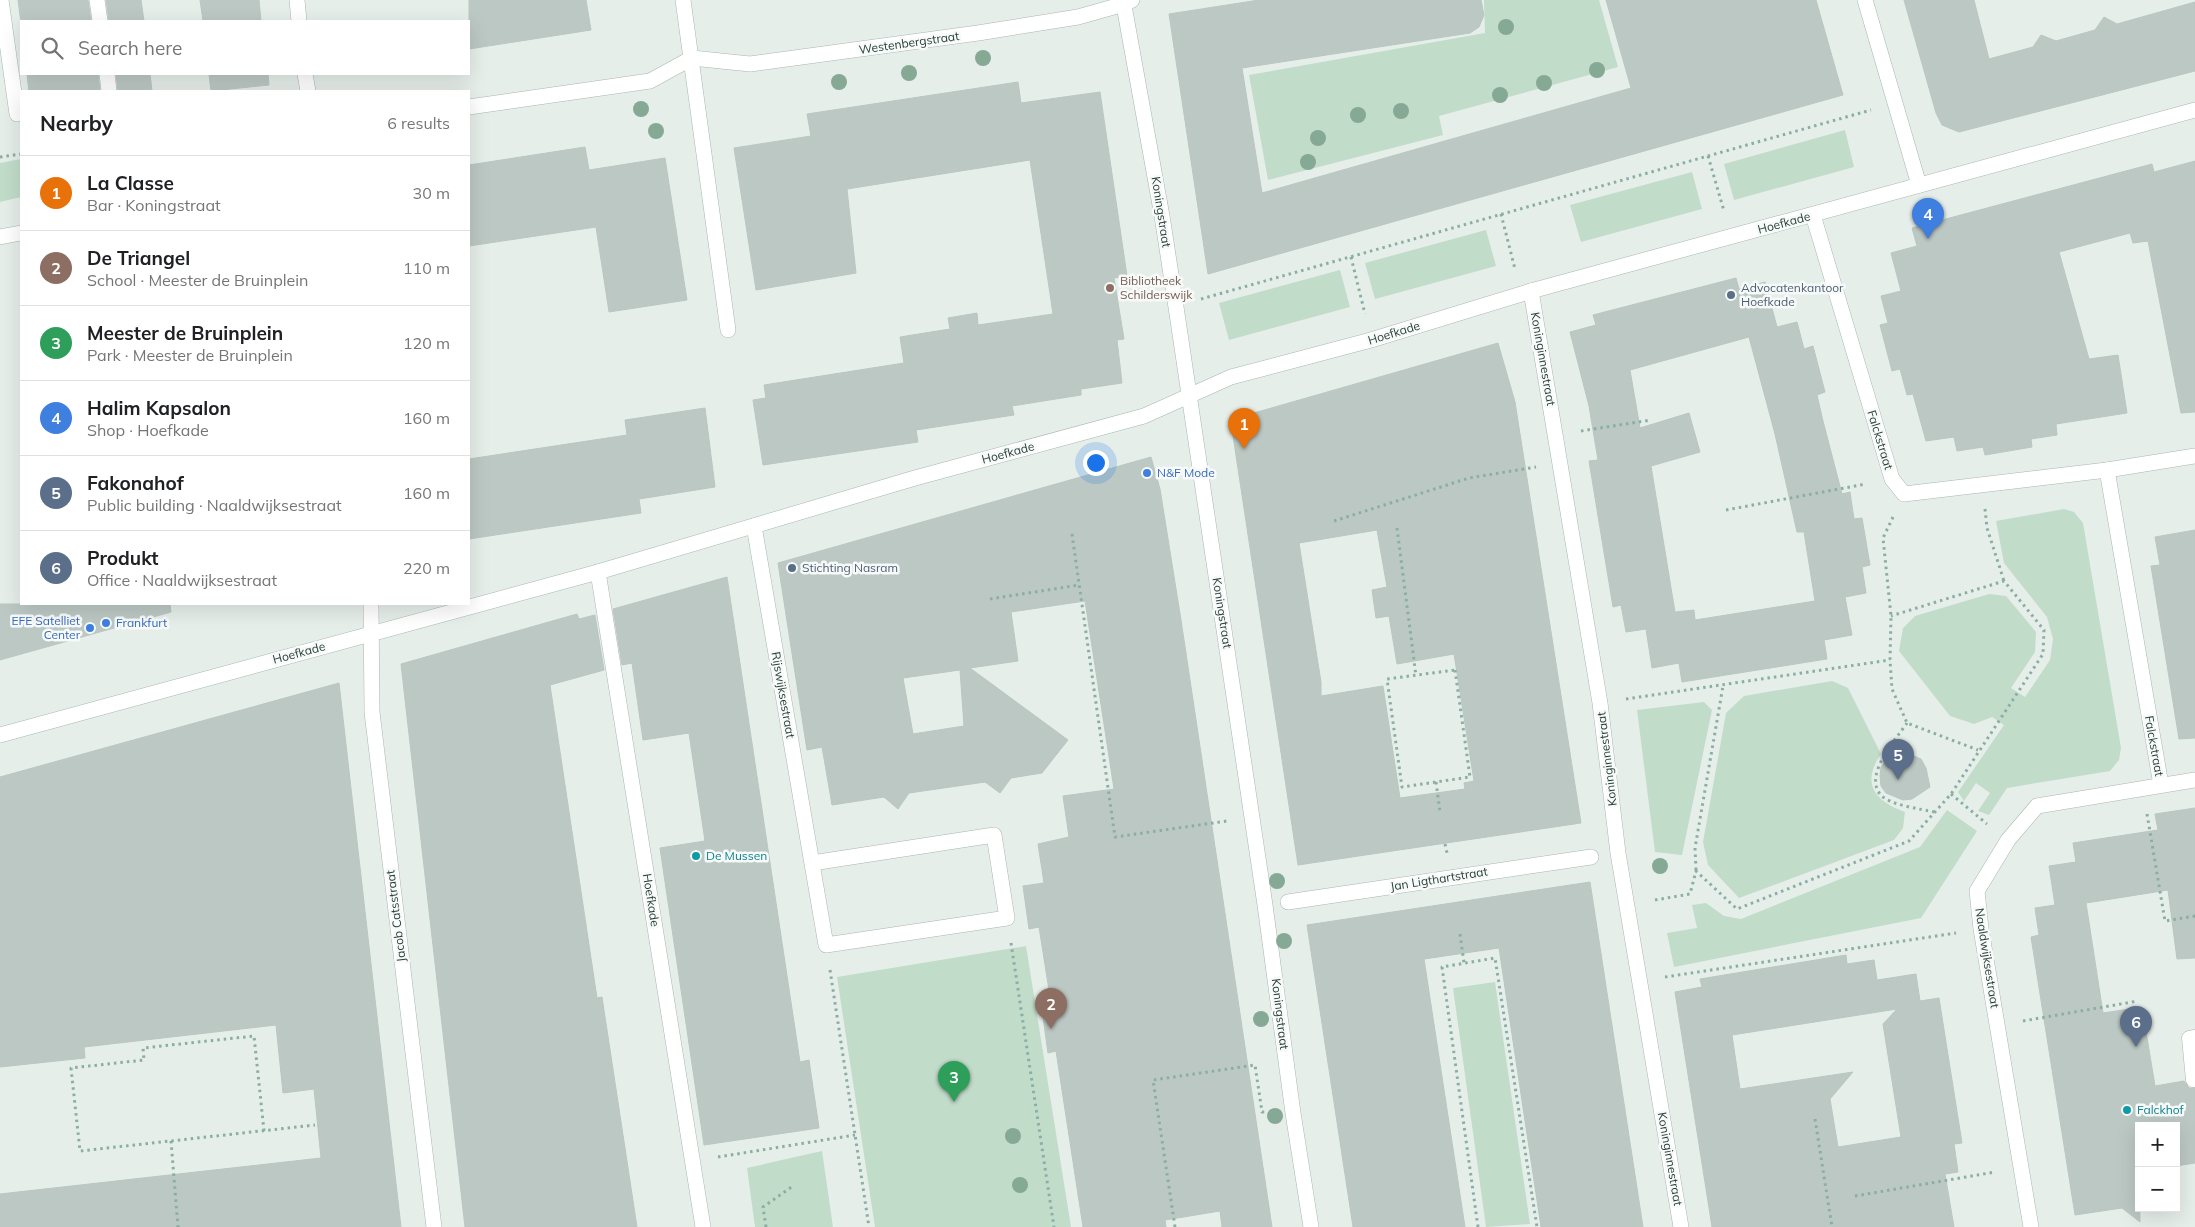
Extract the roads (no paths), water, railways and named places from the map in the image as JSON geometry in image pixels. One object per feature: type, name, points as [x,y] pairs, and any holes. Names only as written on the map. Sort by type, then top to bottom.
[{"type":"street","points":[[2,0],[17,114]]},
{"type":"street","points":[[97,0],[100,20]]},
{"type":"street","points":[[297,0],[299,20]]},
{"type":"street","points":[[683,0],[728,330]]},
{"type":"street","points":[[1865,0],[1919,185]]},
{"type":"street","name":"Westenbergstraat","points":[[692,58],[750,64],[1078,17],[1126,1]]},
{"type":"street","name":"Koningstraat","points":[[1126,1],[1176,307],[1311,1227]]},
{"type":"street","points":[[470,107],[650,81],[692,58]]},
{"type":"street","points":[[107,75],[109,90]]},
{"type":"street","points":[[305,75],[308,90]]},
{"type":"street","name":"Hoefkade","points":[[0,735],[598,572],[916,478],[1144,416],[1231,377],[1371,340],[1526,293],[2195,110]]},
{"type":"street","name":"Falckstraat","points":[[1813,215],[1892,479],[1904,494],[2107,470],[2161,785]]},
{"type":"street","points":[[0,238],[20,233]]},
{"type":"street","name":"Koninginnestraat","points":[[1526,293],[1561,463],[1600,702],[1618,853],[1681,1227]]},
{"type":"street","points":[[2107,470],[2195,456]]},
{"type":"street","name":"Rijswijksestraat","points":[[754,526],[826,945],[1007,918],[994,835],[812,863]]},
{"type":"street","name":"Hoefkade","points":[[598,572],[703,1227]]},
{"type":"street","name":"Jacob Catsstraat","points":[[371,605],[372,712],[434,1227]]},
{"type":"street","name":"Naaldwijksestraat","points":[[2031,1227],[1981,929],[1977,891],[2008,840],[2037,806],[2195,780]]},
{"type":"street","name":"Jan Ligthartstraat","points":[[1288,902],[1591,857]]},
{"type":"lane","points":[[2193,1080],[2189,1038],[2195,1037]]},
{"type":"place","name":"Halim Kapsalon","points":[[1928,239]]},
{"type":"place","name":"Bibliotheek Schilderswijk","points":[[1110,288]]},
{"type":"place","name":"Advocatenkantoor Hoefkade","points":[[1731,295]]},
{"type":"place","name":"La Classe","points":[[1244,449]]},
{"type":"place","name":"N&F Mode","points":[[1147,473]]},
{"type":"place","name":"Stichting Nasram","points":[[792,568]]},
{"type":"place","name":"Frankfurt","points":[[106,623]]},
{"type":"place","name":"EFE Satelliet Center","points":[[90,628]]},
{"type":"place","name":"Fakonahof","points":[[1898,780]]},
{"type":"place","name":"De Mussen","points":[[696,856]]},
{"type":"place","name":"De Triangel","points":[[1051,1029]]},
{"type":"place","name":"Produkt","points":[[2136,1047]]},
{"type":"place","name":"Meester de Bruinplein","points":[[954,1102]]},
{"type":"place","name":"Falckhof","points":[[2127,1110]]}]
